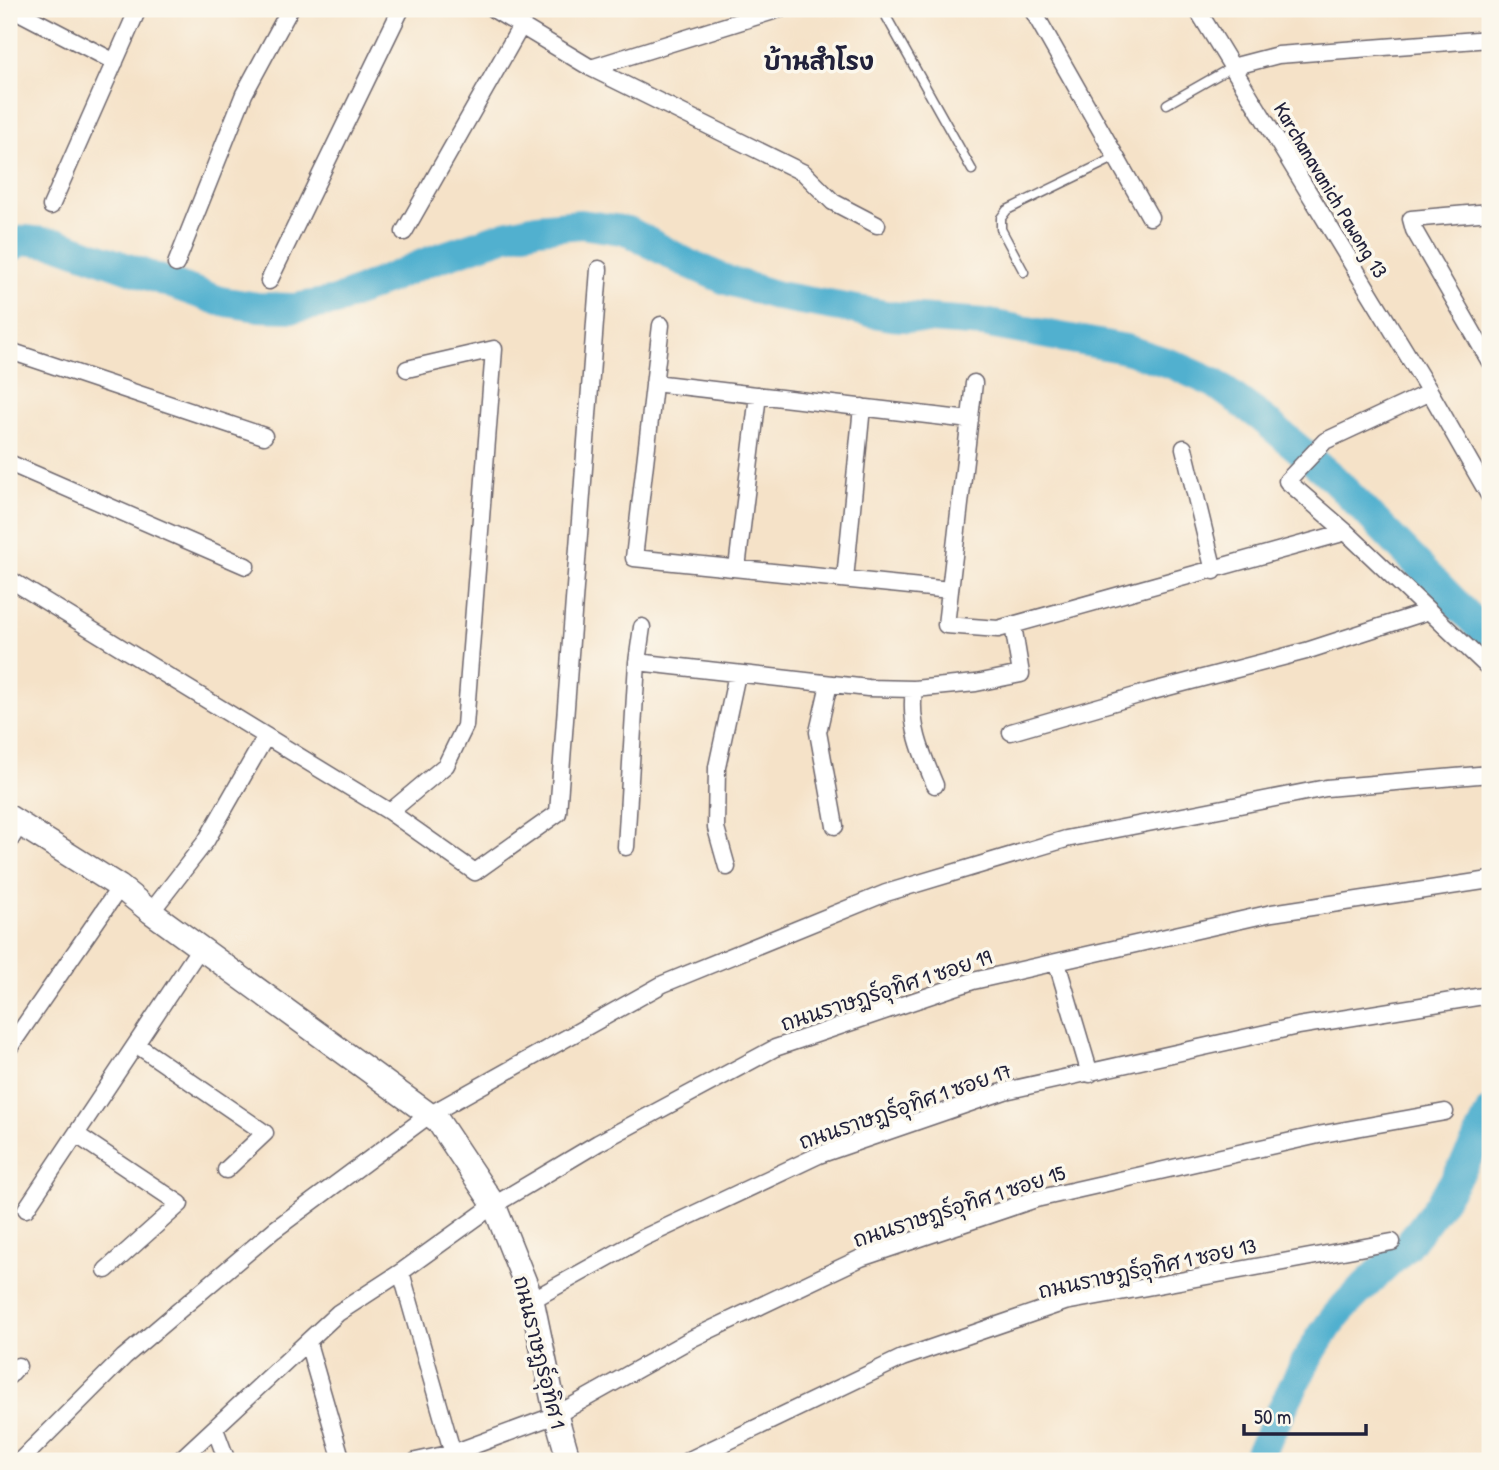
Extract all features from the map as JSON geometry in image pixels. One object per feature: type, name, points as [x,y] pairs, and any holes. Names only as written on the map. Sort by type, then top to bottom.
[{"type":"street","points":[[51,206],[138,9]]},
{"type":"street","points":[[176,264],[244,94],[290,9]]},
{"type":"street","points":[[269,281],[401,9]]},
{"type":"street","points":[[493,9],[591,68],[804,173],[833,202],[877,225]]},
{"type":"street","points":[[591,68],[780,9]]},
{"type":"street","points":[[1032,9],[1150,217]]},
{"type":"street","name":"Karchanavanich Pawong 13","points":[[1197,9],[1430,392],[1490,497]]},
{"type":"street","points":[[13,15],[115,62]]},
{"type":"street","points":[[404,232],[521,26]]},
{"type":"street","points":[[1233,67],[1278,55],[1490,38]]},
{"type":"street","points":[[1488,353],[1413,230],[1411,219],[1490,212]]},
{"type":"street","points":[[9,579],[390,812],[475,872],[558,813],[599,269]]},
{"type":"street","points":[[660,325],[634,558],[950,590]]},
{"type":"street","points":[[390,812],[446,765],[465,726],[494,349],[407,369]]},
{"type":"street","points":[[9,358],[10,351],[264,436]]},
{"type":"street","points":[[654,383],[970,420]]},
{"type":"street","points":[[974,383],[946,625],[998,629],[1214,571],[1346,532]]},
{"type":"street","points":[[1430,392],[1325,442],[1287,481],[1346,532],[1490,669]]},
{"type":"street","points":[[737,569],[758,395]]},
{"type":"street","points":[[845,579],[862,407]]},
{"type":"street","points":[[1184,448],[1214,571]]},
{"type":"street","points":[[9,463],[246,566]]},
{"type":"street","points":[[1010,733],[1306,650],[1429,611]]},
{"type":"street","points":[[637,662],[868,688],[914,689],[976,683],[1021,674],[1013,625]]},
{"type":"street","points":[[626,847],[637,662],[642,627]]},
{"type":"street","points":[[727,867],[716,828],[717,767],[737,674]]},
{"type":"street","points":[[829,684],[818,732],[835,826]]},
{"type":"street","points":[[914,689],[911,708],[917,744],[935,785]]},
{"type":"street","points":[[151,912],[206,841],[266,736]]},
{"type":"street","points":[[20,1461],[124,1357],[274,1230],[429,1115],[663,984],[886,893],[1066,839],[1326,788],[1490,774]]},
{"type":"street","name":"ถนนราษฎร์อุทิศ 1","points":[[13,828],[120,887],[439,1121],[495,1205],[532,1300],[556,1415],[569,1461]]},
{"type":"street","name":"ถนนราษฎร์อุทิศ 1 ซอย 19","points":[[179,1461],[338,1313],[495,1205],[598,1143],[775,1048],[973,981],[1272,913],[1490,880]]},
{"type":"street","points":[[9,1048],[120,887]]},
{"type":"street","points":[[26,1209],[200,948]]},
{"type":"street","points":[[1057,962],[1090,1074]]},
{"type":"street","name":"ถนนราษฎร์อุทิศ 1 ซอย 17","points":[[532,1300],[643,1238],[819,1155],[1005,1091],[1298,1026],[1483,996]]},
{"type":"street","points":[[137,1045],[265,1133],[226,1170]]},
{"type":"street","name":"ถนนราษฎร์อุทิศ 1 ซอย 15","points":[[416,1461],[454,1457],[556,1415],[692,1338],[861,1258],[1035,1199],[1323,1134],[1445,1112]]},
{"type":"street","points":[[76,1135],[180,1204],[106,1270]]},
{"type":"street","name":"ถนนราษฎร์อุทิศ 1 ซอย 13","points":[[687,1461],[902,1358],[1065,1302],[1391,1242]]},
{"type":"street","points":[[401,1272],[454,1457]]},
{"type":"street","points":[[308,1343],[342,1461]]},
{"type":"street","points":[[215,1429],[227,1461]]},
{"type":"lane","points":[[881,9],[972,170]]},
{"type":"lane","points":[[1167,104],[1233,67]]},
{"type":"lane","points":[[1024,272],[1001,229],[1000,218],[1007,210],[1116,157]]},
{"type":"waterway","points":[[9,248],[25,240],[60,244],[220,301],[258,307],[294,308],[336,301],[427,262],[506,235],[537,228],[581,224],[628,231],[683,261],[726,280],[778,296],[891,316],[984,323],[1126,349],[1174,365],[1214,383],[1262,418],[1333,478],[1490,638]]},
{"type":"waterway","points":[[1255,1461],[1302,1368],[1324,1333],[1353,1297],[1408,1244],[1432,1214],[1464,1164],[1490,1112]]},
{"type":"district","name":"บ้านสำโรง","points":[[819,61]]}]
